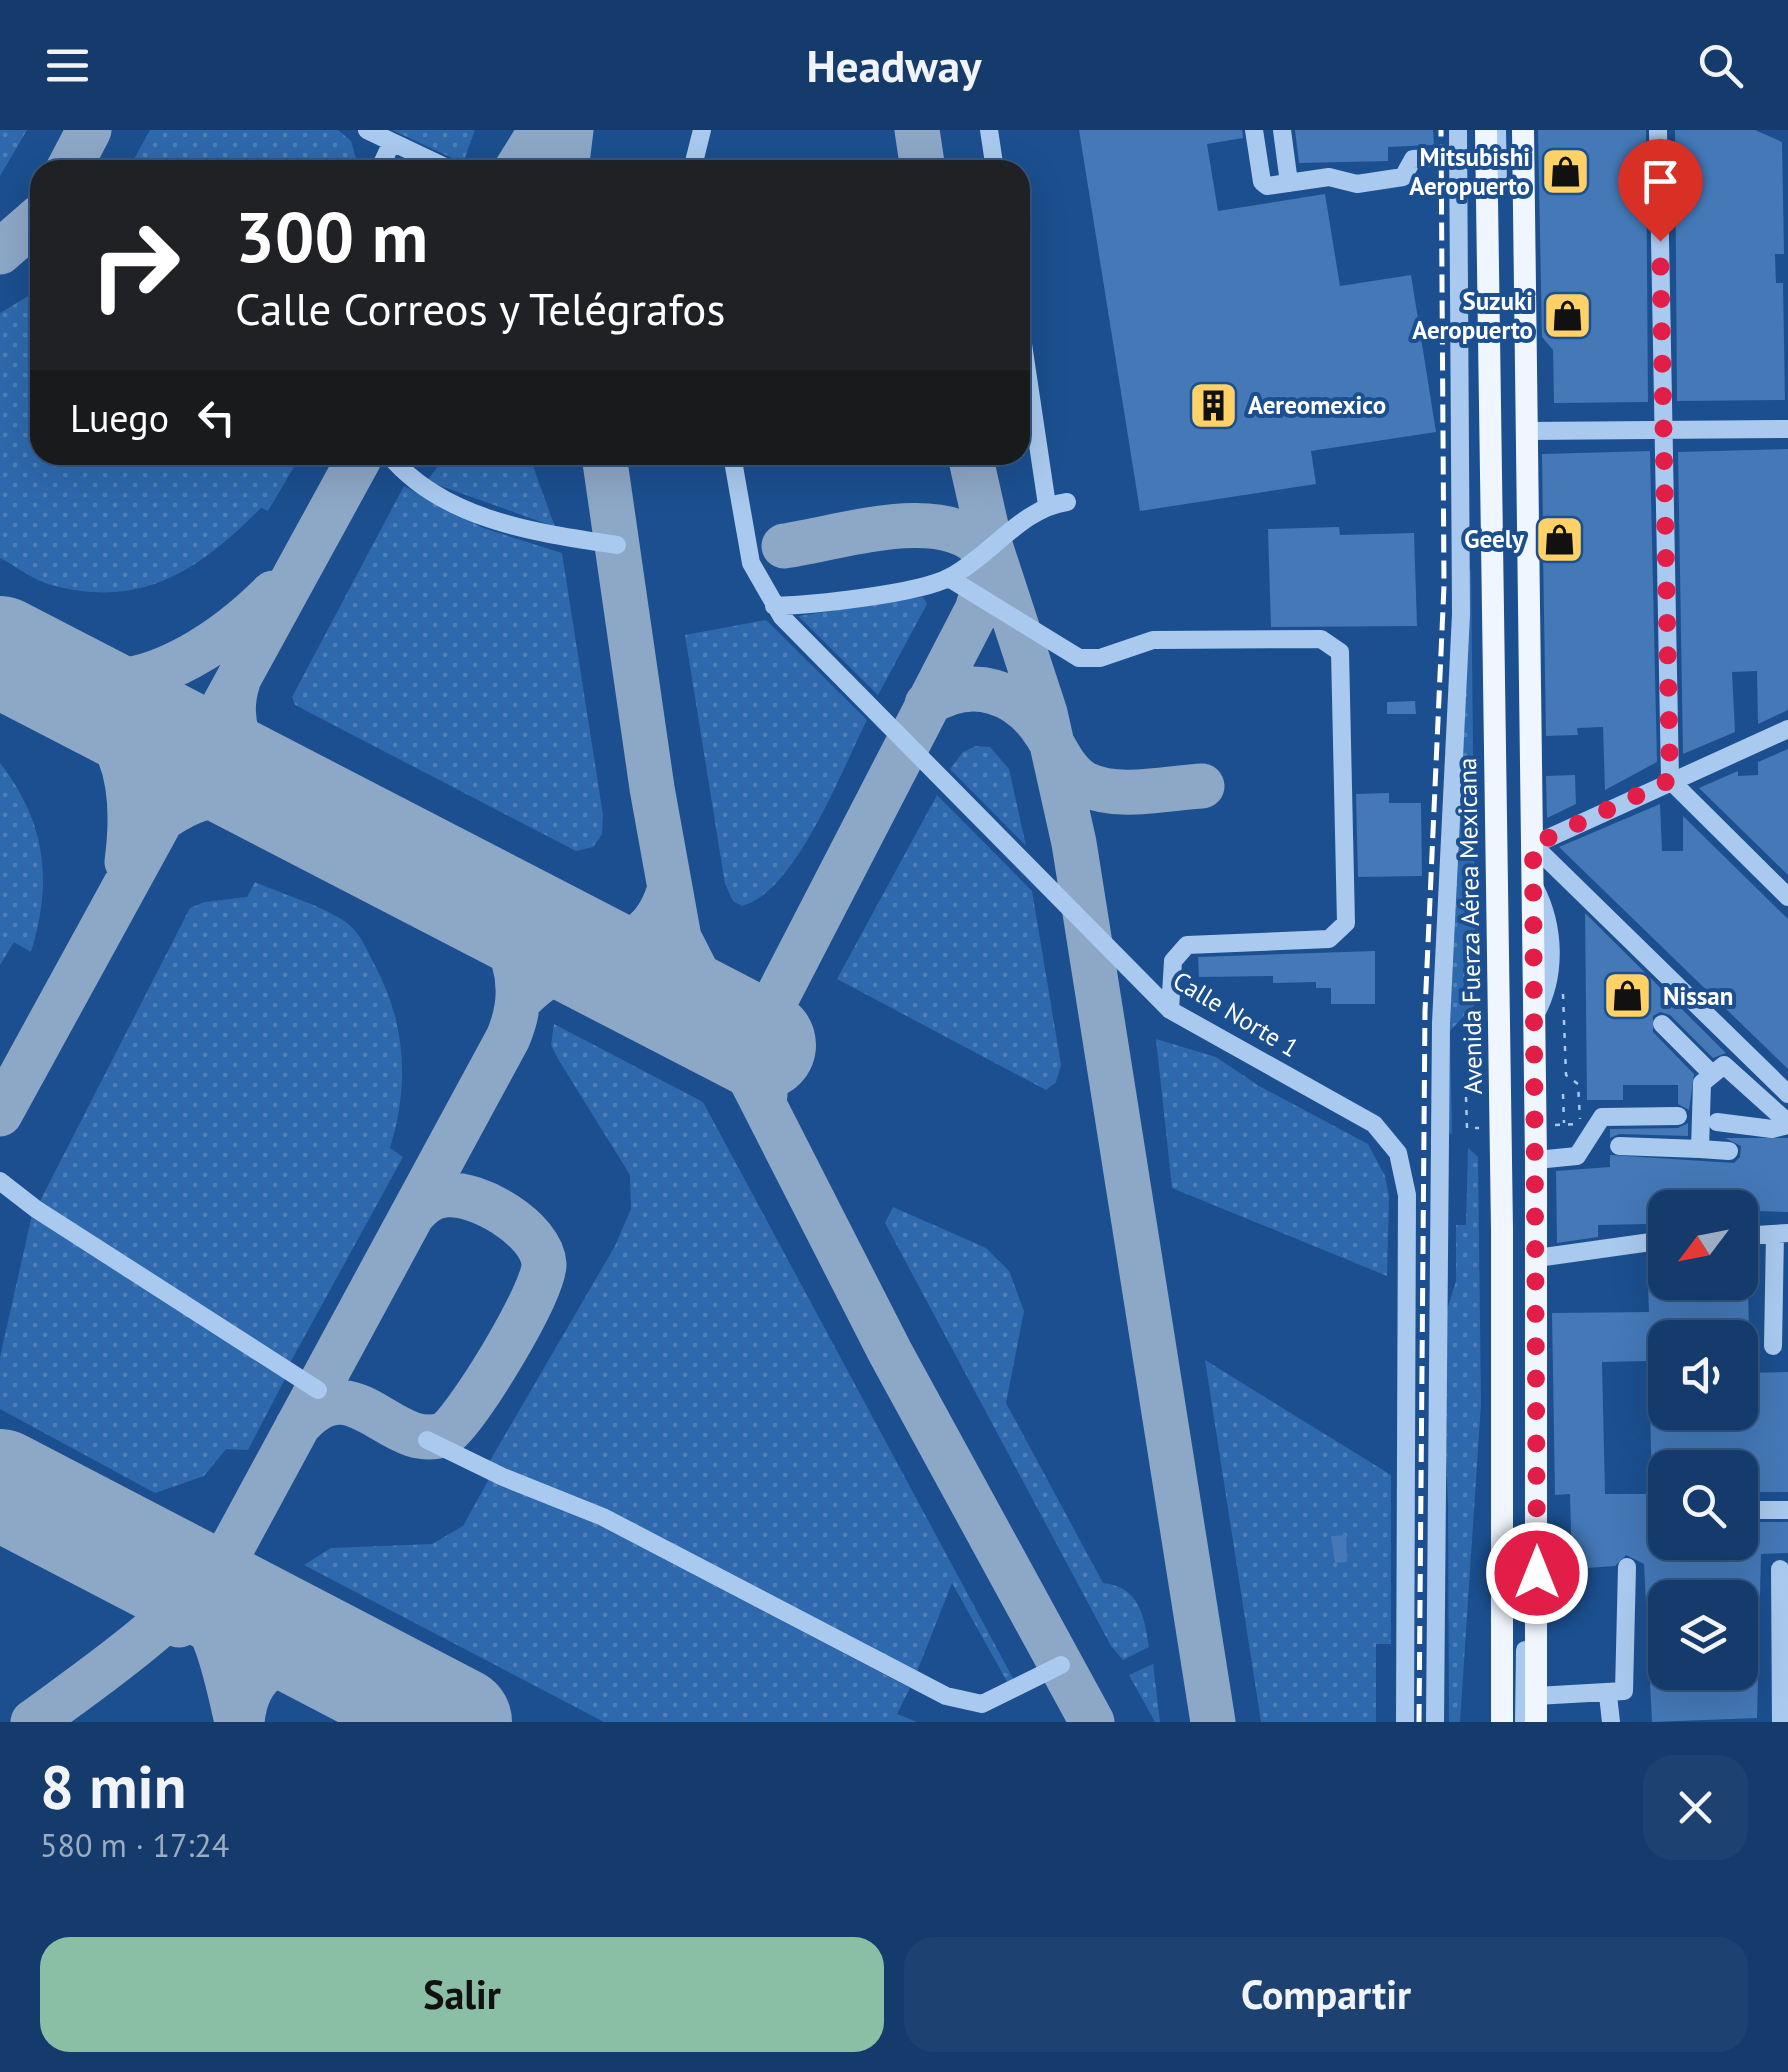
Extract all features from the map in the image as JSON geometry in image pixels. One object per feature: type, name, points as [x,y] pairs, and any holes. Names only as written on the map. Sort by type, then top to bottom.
[{"type":"main road","name":"Avenida Fuerza Aérea Mexicana","points":[[1486,130],[1506,1722]]},
{"type":"main road","points":[[1523,130],[1534,885],[1538,1722]]},
{"type":"main road","points":[[1491,1722],[1502,1614]]},
{"type":"street","points":[[367,130],[430,160]]},
{"type":"street","points":[[694,160],[702,130]]},
{"type":"street","points":[[988,130],[992,160]]},
{"type":"street","points":[[1254,130],[1263,185],[1329,177],[1357,184],[1403,177],[1413,159],[1459,156]]},
{"type":"street","points":[[1282,130],[1289,183]]},
{"type":"street","points":[[1435,1722],[1438,1142],[1461,614],[1458,130]]},
{"type":"street","points":[[1497,130],[1513,1414],[1506,1722]]},
{"type":"street","points":[[1513,130],[1528,1262],[1524,1722]]},
{"type":"street","points":[[1658,130],[1670,780],[1788,897]]},
{"type":"street","points":[[384,160],[392,142]]},
{"type":"street","points":[[1030,391],[1047,505]]},
{"type":"street","points":[[1527,432],[1665,427],[1788,429]]},
{"type":"street","points":[[400,465],[428,489],[464,508],[528,531],[617,546]]},
{"type":"street","name":"Calle Norte 1","points":[[734,465],[751,563],[774,606],[1170,1010],[1374,1124],[1392,1140],[1402,1164],[1408,1257],[1405,1722]]},
{"type":"street","points":[[774,606],[932,584],[949,578],[1047,505],[1067,502]]},
{"type":"street","points":[[949,578],[1080,658],[1091,660],[1152,640],[1320,638],[1340,652],[1346,923],[1329,939],[1186,945],[1173,961],[1170,1010]]},
{"type":"street","points":[[1788,729],[1533,845],[1788,1094]]},
{"type":"street","points":[[1662,1024],[1711,1074]]},
{"type":"street","points":[[1700,1150],[1702,1083],[1724,1064],[1786,1122],[1772,1129],[1717,1122]]},
{"type":"street","points":[[1536,1160],[1572,1159],[1602,1117],[1678,1116]]},
{"type":"street","points":[[1618,1146],[1728,1150]]},
{"type":"street","points":[[0,1181],[36,1209],[318,1390]]},
{"type":"street","points":[[1773,1346],[1782,1234]]},
{"type":"street","points":[[1537,1258],[1648,1242]]},
{"type":"street","points":[[427,1440],[503,1477],[603,1517],[946,1696],[982,1704],[1061,1665]]},
{"type":"street","points":[[1758,1510],[1788,1510]]},
{"type":"street","points":[[1536,1696],[1608,1695],[1624,1691],[1627,1567]]},
{"type":"street","points":[[1780,1570],[1781,1722]]},
{"type":"street","points":[[1608,1695],[1611,1722]]},
{"type":"path","points":[[1563,977],[1566,1075],[1578,1084],[1580,1124],[1564,1124],[1563,1094]]},
{"type":"path","points":[[1466,1097],[1467,1128],[1500,1127]]},
{"type":"shaded area","points":[[0,130],[27,130],[0,176]]},
{"type":"shaded area","points":[[150,130],[338,130],[351,141],[356,160],[134,160]]},
{"type":"shaded area","points":[[392,130],[475,130],[464,160]]},
{"type":"shaded area","points":[[30,295],[30,465],[295,465],[268,511],[261,508],[217,548],[170,578],[117,592],[87,592],[48,584],[0,558],[0,313]]},
{"type":"shaded area","points":[[439,465],[533,465],[555,527],[427,481]]},
{"type":"shaded area","points":[[404,486],[483,528],[562,553],[603,815],[602,834],[593,847],[576,851],[295,705],[292,697]]},
{"type":"shaded area","points":[[1471,569],[1476,1003],[1450,1031],[1452,1134],[1441,1131],[1464,584]]},
{"type":"shaded area","points":[[923,597],[927,604],[878,695],[798,616]]},
{"type":"shaded area","points":[[766,620],[867,720],[799,854],[762,896],[742,906],[733,901],[725,884],[685,635]]},
{"type":"shaded area","points":[[976,746],[990,747],[1009,769],[1026,846],[950,769],[963,752]]},
{"type":"shaded area","points":[[0,763],[36,830],[43,877],[31,952],[14,942],[0,965]]},
{"type":"shaded area","points":[[937,795],[1032,891],[1061,1065],[1056,1082],[1046,1090],[837,979]]},
{"type":"shaded area","points":[[255,882],[326,911],[355,931],[384,985],[401,1053],[400,1100],[390,1148],[403,1157],[290,1363],[40,1201],[190,908],[205,902],[247,897]]},
{"type":"shaded area","points":[[554,1024],[703,1102],[1015,1682],[1009,1685],[952,1583],[916,1674],[488,1464],[615,1246],[631,1209],[630,1175],[558,1059],[551,1045]]},
{"type":"shaded area","points":[[1156,1039],[1216,1057],[1259,1086],[1368,1144],[1385,1176],[1389,1197],[1387,1276],[1172,1188]]},
{"type":"shaded area","points":[[1468,1148],[1478,1157],[1481,1404],[1460,1722],[1449,1722],[1448,1503],[1440,1332],[1456,1281],[1456,1225],[1466,1225]]},
{"type":"shaded area","points":[[893,1207],[986,1248],[1009,1271],[1024,1311],[1006,1403],[1103,1583],[1125,1590],[1138,1605],[1149,1647],[1123,1660],[1111,1646],[885,1223]]},
{"type":"shaded area","points":[[32,1215],[286,1377],[248,1450],[226,1449],[204,1476],[155,1493],[0,1409],[0,1357]]},
{"type":"shaded area","points":[[1205,1360],[1391,1475],[1391,1644],[1376,1644],[1376,1722],[1261,1722]]},
{"type":"shaded area","points":[[489,1479],[595,1523],[910,1688],[897,1714],[917,1722],[604,1722],[304,1565],[331,1548],[432,1544],[463,1526]]},
{"type":"shaded area","points":[[1153,1664],[1160,1722],[1155,1722],[1129,1675]]},
{"type":"building","points":[[1079,130],[1242,130],[1243,138],[1207,144],[1218,211],[1325,194],[1340,286],[1411,275],[1436,432],[1311,451],[1316,484],[1140,511]]},
{"type":"building","points":[[1295,130],[1433,130],[1434,145],[1388,147],[1388,161],[1299,163]]},
{"type":"building","points":[[1538,130],[1646,130],[1648,402],[1554,403],[1553,350],[1542,337]]},
{"type":"building","points":[[1675,130],[1755,130],[1782,142],[1784,254],[1775,254],[1776,283],[1783,283],[1785,400],[1677,401]]},
{"type":"building","points":[[1788,449],[1788,710],[1758,724],[1757,671],[1732,672],[1735,732],[1683,754],[1678,452]]},
{"type":"building","points":[[1650,451],[1657,762],[1605,790],[1603,727],[1577,728],[1578,735],[1546,736],[1543,552],[1558,551],[1558,526],[1543,526],[1542,454]]},
{"type":"building","points":[[1339,527],[1340,535],[1414,533],[1417,626],[1271,627],[1268,529]]},
{"type":"building","points":[[1415,701],[1416,714],[1387,714],[1387,702]]},
{"type":"building","points":[[1788,749],[1788,875],[1699,788],[1738,771],[1738,776],[1758,775],[1758,762]]},
{"type":"building","points":[[1575,775],[1576,804],[1547,818],[1546,776]]},
{"type":"building","points":[[1389,793],[1389,803],[1421,803],[1422,876],[1358,877],[1356,794]]},
{"type":"building","points":[[1660,804],[1662,851],[1683,851],[1683,816],[1788,919],[1788,1069],[1559,847]]},
{"type":"building","points":[[1585,913],[1726,1053],[1713,1058],[1670,1015],[1660,1012],[1653,1016],[1653,1032],[1694,1074],[1689,1110],[1678,1104],[1678,1085],[1623,1085],[1623,1100],[1587,1100]]},
{"type":"building","points":[[1375,951],[1375,1004],[1331,1004],[1331,988],[1316,988],[1316,982],[1273,983],[1273,976],[1199,977],[1198,957]]},
{"type":"building","points":[[1688,1123],[1688,1136],[1619,1134],[1610,1138],[1610,1129],[1678,1128]]},
{"type":"building","points":[[1725,1138],[1788,1138],[1788,1212],[1758,1211],[1758,1190],[1648,1190],[1647,1224],[1598,1225],[1598,1237],[1557,1243],[1556,1171],[1610,1167],[1610,1155],[1734,1163],[1740,1157],[1741,1146]]},
{"type":"building","points":[[1649,1300],[1748,1300],[1749,1320],[1648,1320],[1648,1361],[1602,1362],[1605,1494],[1648,1494],[1648,1560],[1758,1560],[1758,1522],[1788,1522],[1788,1553],[1761,1554],[1758,1677],[1758,1580],[1648,1580],[1648,1643],[1644,1564],[1626,1555],[1615,1566],[1572,1569],[1570,1494],[1555,1495],[1552,1313],[1649,1312]]},
{"type":"building","points":[[1788,1372],[1788,1492],[1758,1492],[1758,1450],[1651,1450],[1651,1430],[1758,1430],[1758,1373]]},
{"type":"building","points":[[1346,1535],[1347,1562],[1335,1563],[1331,1536]]},
{"type":"building","points":[[1650,1690],[1758,1690],[1757,1718],[1652,1722]]},
{"type":"taxiway","points":[[73,160],[89,130]]},
{"type":"taxiway","points":[[522,160],[541,130]]},
{"type":"taxiway","points":[[567,160],[571,130]]},
{"type":"taxiway","points":[[917,130],[922,160]]},
{"type":"taxiway","points":[[0,252],[30,226]]},
{"type":"taxiway","points":[[0,1114],[356,465]]},
{"type":"taxiway","points":[[605,465],[652,788],[679,938],[890,1352],[1092,1722]]},
{"type":"taxiway","points":[[972,465],[991,548],[1045,713],[1074,843],[1213,1722]]},
{"type":"taxiway","points":[[784,546],[862,531],[920,526],[946,528],[968,537],[986,552]]},
{"type":"taxiway","points":[[765,1095],[761,1045],[773,1005],[977,610],[988,576],[988,548]]},
{"type":"taxiway","points":[[2,652],[78,679],[115,681],[141,677],[165,669],[213,643],[273,593]]},
{"type":"taxiway","points":[[45,677],[92,713],[119,754],[130,804],[127,862]]},
{"type":"taxiway","points":[[238,681],[233,704],[235,725],[251,762],[281,791],[317,816]]},
{"type":"taxiway","points":[[927,704],[960,690],[977,689],[1008,698],[1036,720],[1073,775],[1098,789],[1127,792],[1202,786]]},
{"type":"taxiway","points":[[159,821],[192,802],[223,794],[256,796],[292,807]]},
{"type":"taxiway","points":[[33,1722],[166,1619],[234,1544],[508,1038],[518,992],[511,952],[488,916],[453,886]]},
{"type":"taxiway","points":[[571,943],[604,947],[632,940],[654,921],[669,891]]},
{"type":"taxiway","points":[[520,999],[559,970],[578,964],[604,967],[662,996],[727,1048]]},
{"type":"taxiway","points":[[297,1427],[317,1409],[336,1402],[354,1405],[407,1432],[425,1437],[445,1434],[470,1405],[504,1353],[541,1278],[544,1264],[532,1238],[506,1215],[458,1195],[435,1197],[413,1214]]},
{"type":"taxiway","points":[[118,1543],[169,1577],[205,1618],[219,1652],[237,1722]]},
{"type":"taxiway","points":[[179,1625],[200,1618],[240,1618],[279,1631],[336,1659]]},
{"type":"taxiway","points":[[242,1722],[251,1689],[270,1668],[296,1658],[330,1659]]},
{"type":"runway","points":[[0,651],[761,1045]]},
{"type":"runway","points":[[0,1484],[457,1722]]},
{"type":"railway","points":[[1419,1722],[1425,1011],[1444,586],[1441,130]]},
{"type":"place","name":"Mitsubishi Aeropuerto","points":[[1565,171]]},
{"type":"place","name":"Suzuki Aeropuerto","points":[[1568,315]]},
{"type":"place","name":"Aereomexico","points":[[1213,405]]},
{"type":"place","name":"Geely","points":[[1559,539]]},
{"type":"place","name":"Nissan","points":[[1628,996]]},
{"type":"route","points":[[1537,1573],[1533,845],[1670,780],[1660,241]]}]
